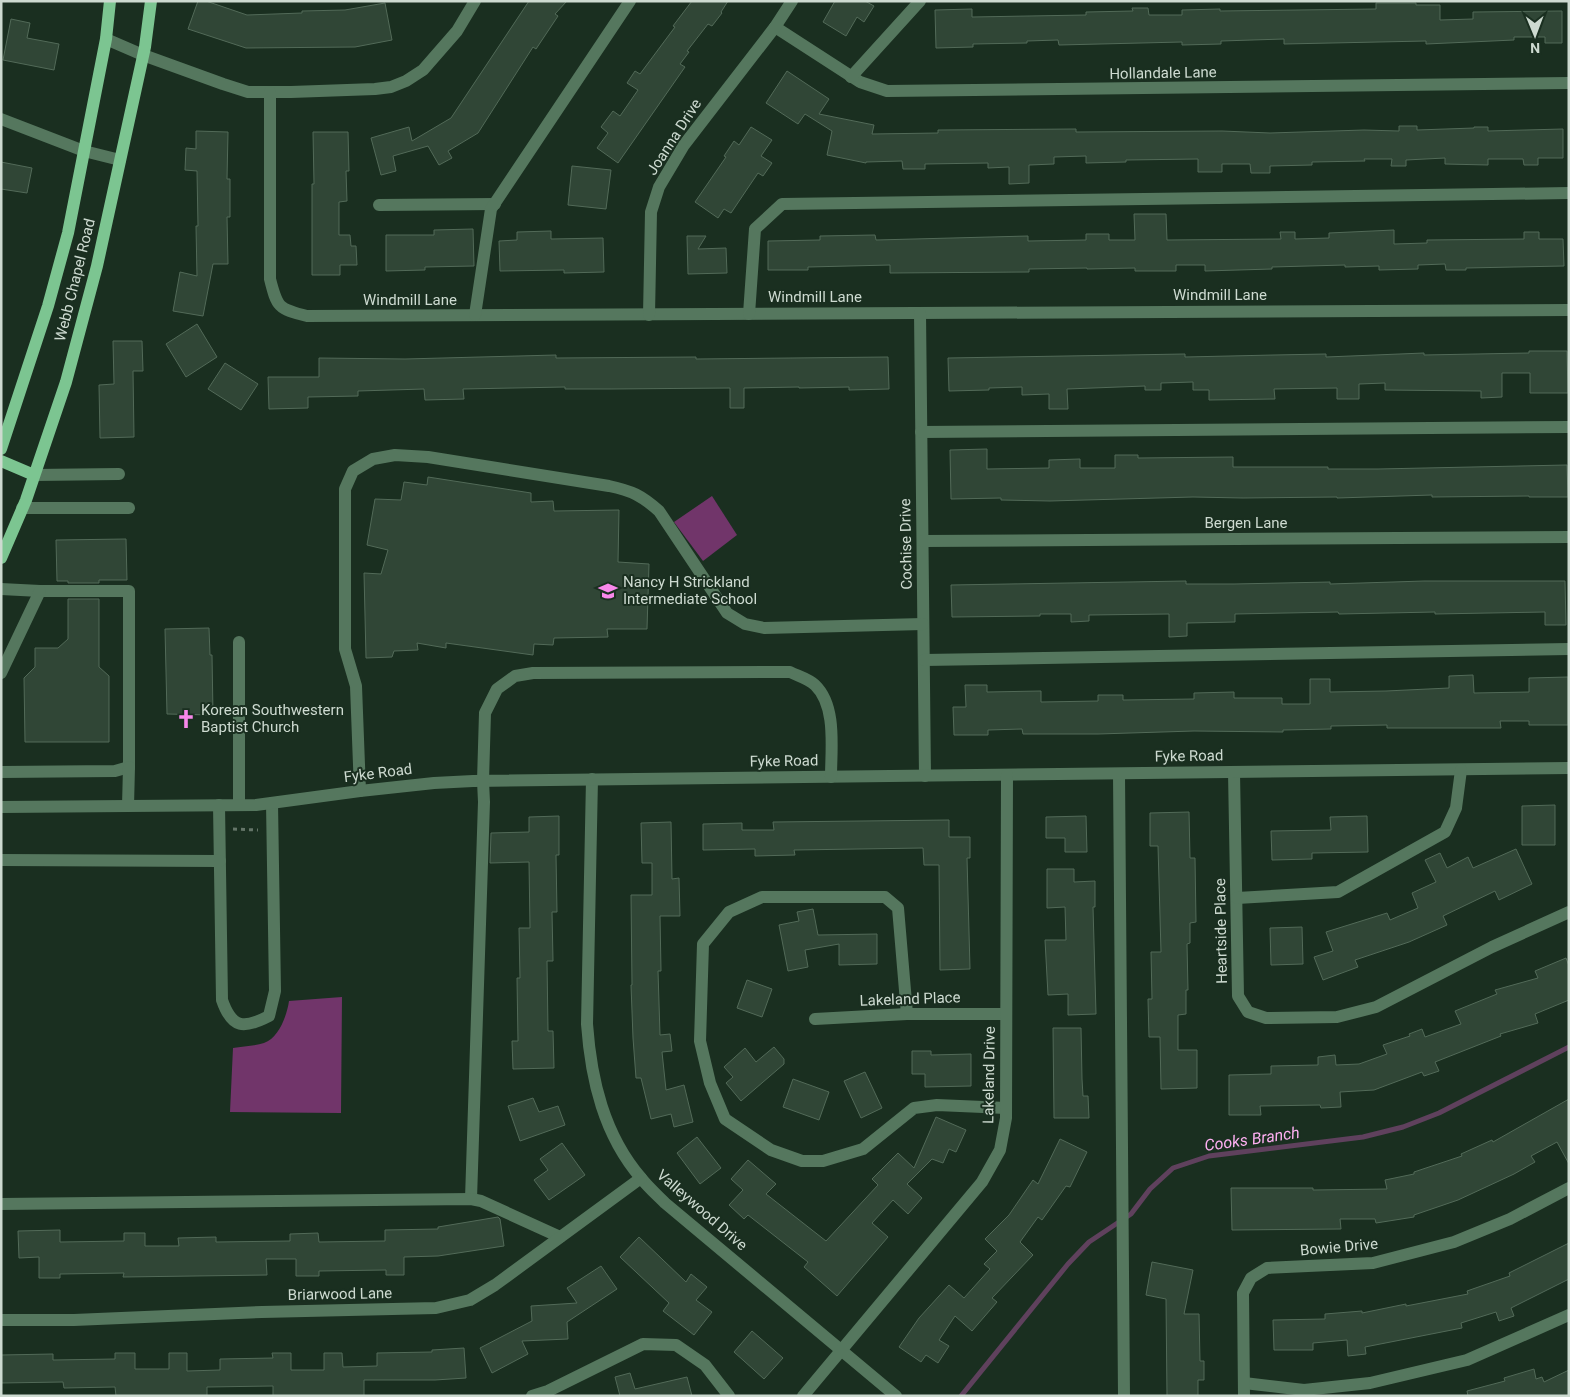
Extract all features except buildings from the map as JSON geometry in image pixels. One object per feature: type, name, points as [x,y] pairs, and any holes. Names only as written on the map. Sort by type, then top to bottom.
[{"type":"main road","name":"Webb Chapel Road","points":[[1,448],[48,306],[68,233],[106,39],[110,1]]},
{"type":"main road","name":"Webb Chapel Road","points":[[1,558],[22,508],[66,382],[97,266],[143,55],[151,1]]},
{"type":"main road","points":[[1,461],[34,475]]},
{"type":"street","points":[[106,39],[143,55],[248,92],[375,89],[391,87],[406,81],[423,70],[457,31],[475,1]]},
{"type":"street","points":[[475,316],[492,210],[630,1]]},
{"type":"street","name":"Joanna Drive","points":[[649,315],[651,212],[659,187],[684,145],[775,27],[792,1]]},
{"type":"street","points":[[851,77],[920,1]]},
{"type":"street","name":"Hollandale Lane","points":[[775,27],[851,77],[887,92],[1569,83]]},
{"type":"street","name":"Windmill Lane","points":[[270,92],[270,278],[275,298],[282,308],[307,316],[1569,310]]},
{"type":"street","points":[[1,119],[84,151],[120,160]]},
{"type":"street","points":[[749,314],[755,229],[782,204],[1569,193]]},
{"type":"street","points":[[379,205],[495,204]]},
{"type":"street","name":"Cochise Drive","points":[[920,313],[925,776]]},
{"type":"street","points":[[922,432],[1569,427]]},
{"type":"street","points":[[360,791],[356,686],[345,649],[345,489],[353,471],[373,459],[395,455],[428,457],[632,491],[660,511],[727,613],[745,624],[764,628],[923,624]]},
{"type":"street","points":[[34,475],[119,474]]},
{"type":"street","points":[[22,508],[129,508]]},
{"type":"street","name":"Bergen Lane","points":[[923,541],[1569,538]]},
{"type":"street","points":[[1,589],[129,591],[128,806]]},
{"type":"street","points":[[1,673],[40,591]]},
{"type":"street","points":[[239,642],[239,805]]},
{"type":"street","points":[[924,660],[1569,649]]},
{"type":"street","points":[[470,1199],[486,713],[497,690],[515,676],[533,673],[790,672],[815,684],[828,706],[832,728],[831,777]]},
{"type":"street","points":[[1,772],[115,771],[129,767]]},
{"type":"street","name":"Fyke Road","points":[[1,807],[239,805],[272,803],[434,783],[483,781],[1569,768]]},
{"type":"street","points":[[1237,898],[1338,892],[1445,832],[1456,808],[1461,770]]},
{"type":"street","name":"Heartside Place","points":[[1234,772],[1238,996],[1248,1012],[1266,1018],[1337,1017],[1376,1006],[1492,947],[1569,912]]},
{"type":"street","points":[[1119,774],[1124,1396]]},
{"type":"street","name":"Lakeland Drive","points":[[802,1396],[982,1182],[1000,1150],[1006,1118],[1007,775]]},
{"type":"street","name":"Valleywood Drive","points":[[592,779],[587,1024],[589,1055],[597,1096],[620,1149],[640,1178],[665,1203],[896,1396]]},
{"type":"street","points":[[219,805],[222,1000],[227,1014],[238,1024],[253,1025],[270,1016],[275,991],[272,803]]},
{"type":"street","points":[[1,860],[220,861]]},
{"type":"street","points":[[908,1014],[898,908],[885,897],[762,897],[729,912],[703,944],[700,1041],[710,1082],[725,1119],[771,1150],[802,1160],[823,1161],[862,1149],[914,1108],[937,1105],[1006,1108]]},
{"type":"street","name":"Lakeland Place","points":[[815,1019],[908,1014],[1006,1014]]},
{"type":"street","name":"Briarwood Lane","points":[[1,1320],[74,1320],[262,1312],[436,1308],[470,1300],[495,1285],[640,1178]]},
{"type":"street","name":"Bowie Drive","points":[[1244,1390],[1243,1293],[1251,1278],[1268,1268],[1372,1262],[1454,1242],[1510,1219],[1569,1188]]},
{"type":"street","points":[[1,1204],[470,1199],[481,1201],[560,1237]]},
{"type":"street","points":[[1244,1390],[1304,1390],[1370,1383],[1467,1360],[1569,1314]]},
{"type":"street","points":[[532,1396],[548,1391],[643,1344],[676,1345],[705,1366],[729,1396]]},
{"type":"path","points":[[234,829],[263,830]]},
{"type":"shaded area","points":[[712,496],[737,535],[703,561],[674,522]]},
{"type":"shaded area","points":[[342,997],[341,1113],[230,1112],[233,1048],[264,1043],[274,1036],[281,1025],[289,1001]]},
{"type":"waterway","name":"Cooks Branch","points":[[961,1396],[1068,1264],[1089,1242],[1131,1214],[1150,1189],[1173,1168],[1209,1156],[1363,1137],[1403,1127],[1439,1113],[1569,1047]]},
{"type":"place","name":"Nancy H Strickland Intermediate School","points":[[608,591]]},
{"type":"place","name":"Korean Southwestern Baptist Church","points":[[186,719]]}]
